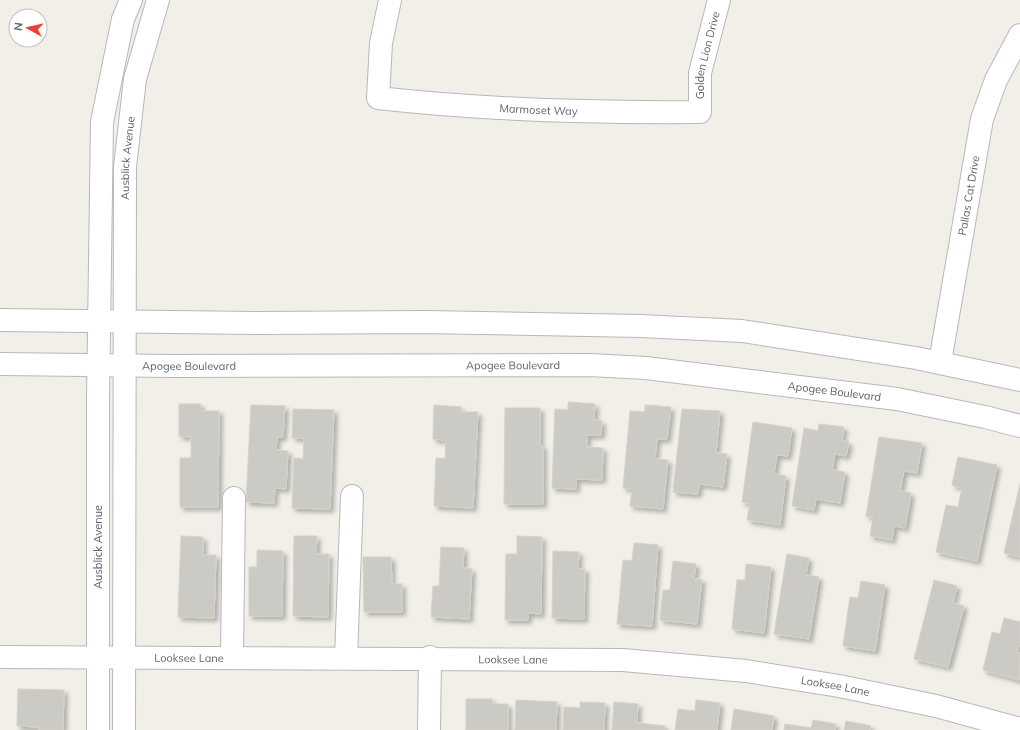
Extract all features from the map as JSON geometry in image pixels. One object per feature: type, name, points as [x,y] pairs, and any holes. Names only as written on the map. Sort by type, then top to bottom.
[{"type":"street","points":[[98,320],[102,122],[124,19],[131,0]]},
{"type":"street","name":"Ausblick Avenue","points":[[125,365],[125,167],[135,79],[158,0]]},
{"type":"street","name":"Marmoset Way","points":[[390,0],[381,43],[378,98],[449,106],[529,110],[611,113],[700,112]]},
{"type":"street","name":"Golden Lion Drive","points":[[700,112],[700,74],[718,0]]},
{"type":"street","name":"Pallas Cat Drive","points":[[940,362],[982,119],[996,80],[1020,35]]},
{"type":"street","points":[[0,320],[257,323],[424,322],[641,326],[726,330],[829,343],[940,362],[1020,380]]},
{"type":"street","name":"Ausblick Avenue","points":[[98,320],[98,730]]},
{"type":"street","name":"Apogee Boulevard","points":[[0,364],[590,365],[646,368],[897,399],[1020,426]]},
{"type":"street","points":[[124,730],[125,656],[123,409],[125,365]]},
{"type":"street","points":[[346,658],[352,496]]},
{"type":"street","points":[[232,656],[234,498]]},
{"type":"street","name":"Looksee Lane","points":[[0,656],[430,657],[623,660],[746,671],[839,686],[936,706],[1020,729]]},
{"type":"street","points":[[429,730],[430,657]]},
{"type":"building","points":[[568,402],[595,404],[594,420],[602,421],[601,435],[587,435],[587,447],[603,448],[602,480],[576,479],[576,489],[552,488],[555,409],[568,410]]},
{"type":"building","points":[[179,404],[201,404],[200,411],[219,411],[218,507],[180,507],[180,458],[191,458],[191,437],[179,436]]},
{"type":"building","points":[[251,405],[285,406],[283,437],[277,437],[276,450],[288,451],[286,489],[275,488],[274,503],[246,502]]},
{"type":"building","points":[[434,405],[461,407],[460,412],[478,412],[473,508],[434,506],[436,458],[445,459],[446,440],[433,439]]},
{"type":"building","points":[[645,405],[671,407],[667,439],[657,439],[655,459],[668,460],[663,509],[630,506],[632,489],[623,488],[630,411],[645,412]]},
{"type":"building","points":[[505,408],[540,408],[540,446],[543,446],[543,504],[504,504]]},
{"type":"building","points":[[293,409],[334,410],[330,509],[292,508],[294,458],[303,459],[304,438],[292,438]]},
{"type":"building","points":[[682,409],[720,411],[716,453],[727,454],[723,487],[699,484],[698,494],[673,492]]},
{"type":"building","points":[[753,422],[792,428],[788,456],[777,455],[774,474],[786,476],[780,525],[747,520],[750,503],[742,502]]},
{"type":"building","points":[[819,424],[844,427],[842,441],[849,442],[846,456],[835,454],[832,470],[845,472],[840,503],[816,499],[814,510],[792,506],[804,428],[818,431]]},
{"type":"building","points":[[879,437],[922,443],[917,473],[904,471],[900,491],[911,493],[905,528],[894,526],[892,540],[870,536],[873,517],[866,516]]},
{"type":"building","points":[[958,457],[997,465],[977,561],[936,552],[946,505],[958,507],[962,488],[952,485]]},
{"type":"building","points":[[1020,484],[1020,557],[1004,553]]},
{"type":"building","points":[[181,536],[203,537],[203,555],[216,555],[214,618],[178,617]]},
{"type":"building","points":[[294,536],[317,536],[316,554],[329,554],[328,617],[293,616]]},
{"type":"building","points":[[517,536],[542,537],[541,614],[528,613],[528,620],[505,620],[506,554],[517,554]]},
{"type":"building","points":[[634,543],[658,545],[652,626],[617,624],[623,560],[632,561]]},
{"type":"building","points":[[441,547],[464,548],[463,568],[472,569],[469,619],[431,617],[433,586],[439,586]]},
{"type":"building","points":[[257,550],[283,551],[282,616],[249,616],[249,567],[257,567]]},
{"type":"building","points":[[553,551],[579,552],[578,569],[585,569],[584,619],[552,618]]},
{"type":"building","points":[[787,554],[809,558],[806,575],[819,577],[809,639],[774,634]]},
{"type":"building","points":[[363,557],[391,557],[392,584],[402,584],[402,612],[364,612]]},
{"type":"building","points":[[673,561],[696,564],[694,579],[702,579],[697,624],[660,620],[663,590],[670,590]]},
{"type":"building","points":[[746,564],[771,567],[764,633],[732,629],[737,580],[745,580]]},
{"type":"building","points":[[934,580],[957,586],[953,603],[964,606],[948,667],[914,659]]},
{"type":"building","points":[[861,581],[885,585],[875,651],[843,646],[850,597],[858,598]]},
{"type":"building","points":[[1004,618],[1020,622],[1020,642],[1017,653],[1020,653],[1019,680],[983,670],[992,632],[1000,634]]},
{"type":"building","points":[[18,689],[64,690],[63,730],[39,730],[39,727],[17,726]]},
{"type":"building","points":[[466,699],[492,699],[492,704],[508,704],[508,730],[466,730]]},
{"type":"building","points":[[516,700],[557,702],[556,730],[515,730]]},
{"type":"building","points":[[696,700],[720,703],[717,730],[675,730],[678,709],[695,711]]},
{"type":"building","points":[[580,702],[605,703],[604,730],[563,730],[564,707],[580,708]]},
{"type":"building","points":[[614,702],[638,704],[637,723],[665,726],[664,730],[612,730]]},
{"type":"building","points":[[734,709],[774,716],[772,730],[731,730]]},
{"type":"building","points":[[813,720],[836,724],[835,730],[784,730],[785,724],[811,728]]},
{"type":"building","points":[[846,721],[871,726],[870,730],[844,730]]}]
